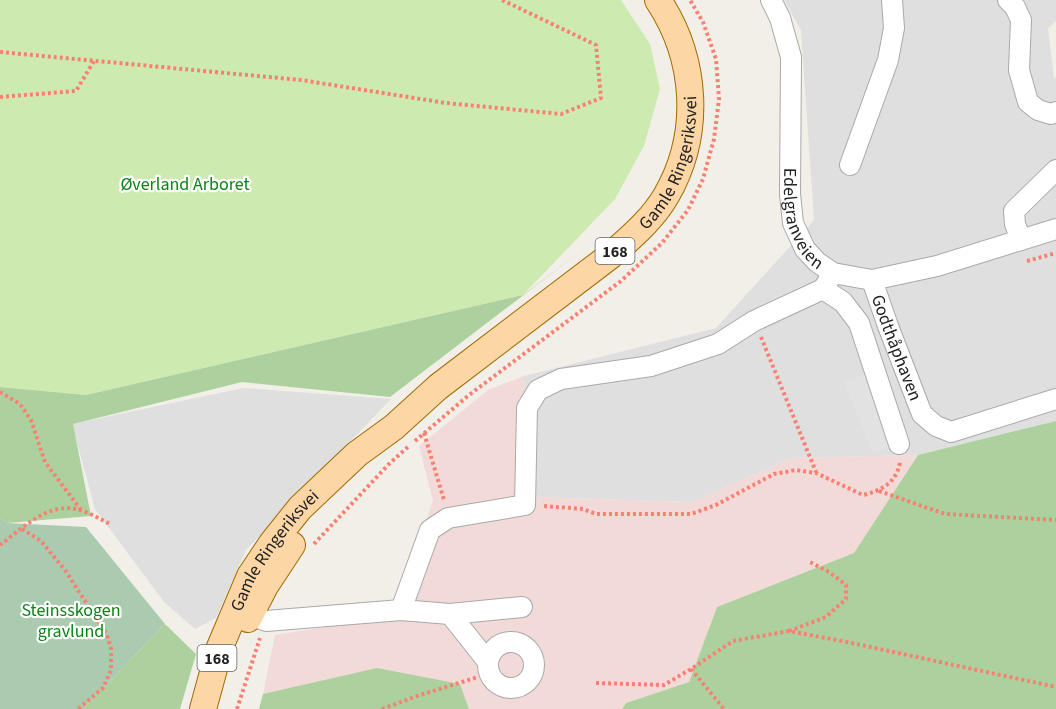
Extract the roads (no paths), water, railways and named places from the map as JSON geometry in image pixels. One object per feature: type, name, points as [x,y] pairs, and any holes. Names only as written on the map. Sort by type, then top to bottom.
[{"type":"main road","name":"Gamle Ringeriksvei","points":[[219,709],[234,652],[250,615],[250,576],[272,543],[300,508],[357,454],[394,427],[438,387],[610,256],[634,234],[665,197],[677,174],[685,147],[690,114],[690,84],[687,60],[678,36],[658,0]]},
{"type":"main road","name":"Gamle Ringeriksvei","points":[[203,709],[220,647],[250,615]]},
{"type":"street","name":"Edelgranveien","points":[[771,0],[780,18],[790,57],[790,194],[793,222],[805,249],[817,262],[828,281]]},
{"type":"street","points":[[850,165],[888,60],[894,28],[892,0]]},
{"type":"street","points":[[1008,0],[1021,20],[1018,70],[1028,102],[1038,110],[1052,114],[1056,112]]},
{"type":"street","points":[[1021,240],[1015,224],[1014,211],[1056,170]]},
{"type":"street","name":"Edelgranveien","points":[[401,610],[430,530],[448,518],[525,504],[527,408],[538,390],[561,379],[651,366],[717,345],[754,321],[828,281],[872,280],[937,266],[1056,229]]},
{"type":"street","name":"Godthåphaven","points":[[872,280],[922,414],[936,426],[951,432],[1056,399]]},
{"type":"street","points":[[828,281],[859,323],[899,444]]},
{"type":"street","points":[[250,615],[401,610],[450,614],[522,607]]},
{"type":"street","points":[[450,614],[489,667]]},
{"type":"park label","name":"Øverland Arboret","points":[[185,184]]},
{"type":"park label","name":"Steinsskogen gravlund","points":[[71,620]]}]
